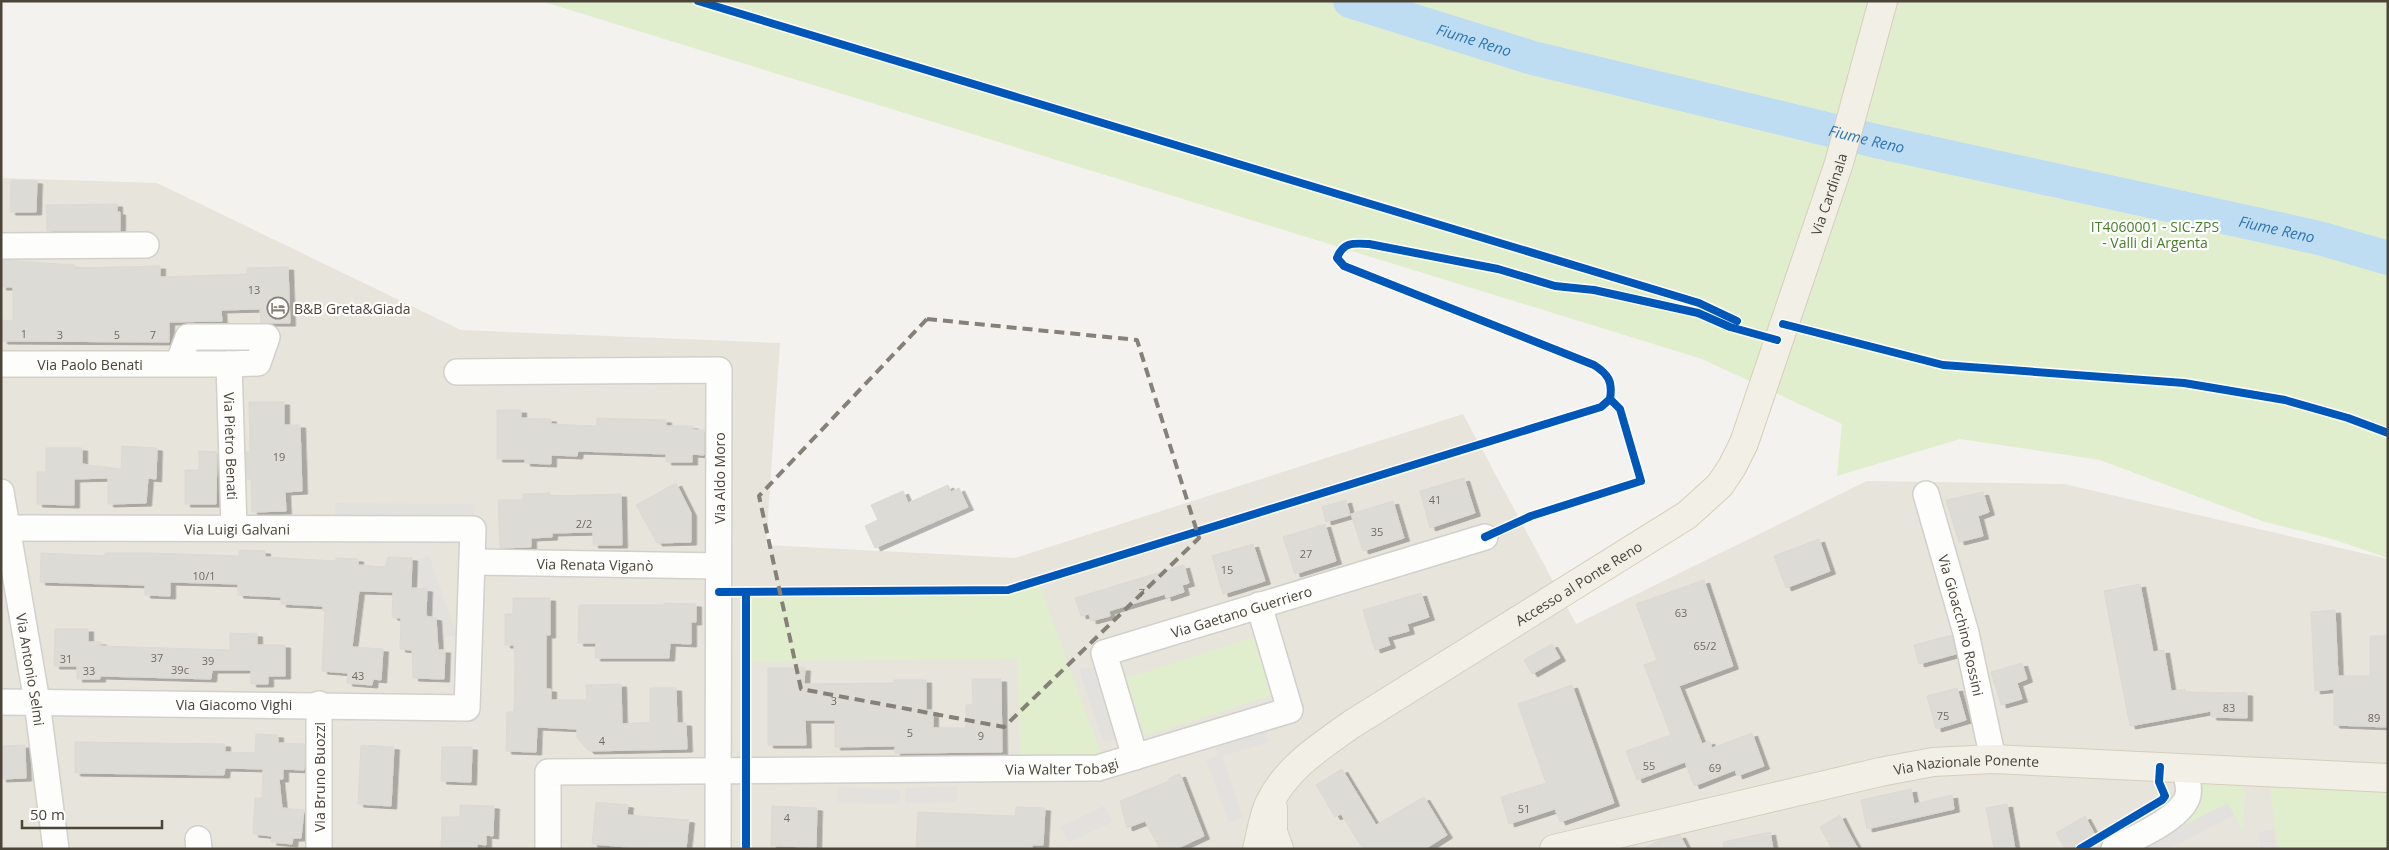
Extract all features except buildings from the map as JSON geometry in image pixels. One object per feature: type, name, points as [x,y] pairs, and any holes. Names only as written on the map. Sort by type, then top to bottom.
[{"type":"main road","name":"Via Cardinala","points":[[1792,298],[1839,163],[1883,1]]},
{"type":"main road","name":"Accesso al Ponte Reno","points":[[1257,849],[1268,806],[1284,778],[1304,758],[1352,724],[1686,515],[1704,500],[1728,473],[1744,443],[1792,298]]},
{"type":"main road","name":"Via Nazionale Ponente","points":[[1554,849],[1880,772],[1933,762],[1993,759],[2388,778]]},
{"type":"main road","name":"Accesso al Ponte Reno","points":[[1274,797],[1273,832],[1279,849]]},
{"type":"street","points":[[1,246],[146,245]]},
{"type":"street","name":"Via Paolo Benati","points":[[1,364],[178,364],[228,364],[258,363],[267,337],[188,338],[178,364]]},
{"type":"street","name":"Via Pietro Benati","points":[[228,364],[234,528]]},
{"type":"street","name":"Via Aldo Moro","points":[[457,372],[719,370],[718,849]]},
{"type":"street","name":"Via Antonio Selmi","points":[[1,492],[4,528],[37,702],[56,849]]},
{"type":"street","name":"Via Gioacchino Rossini","points":[[1926,494],[1966,633],[1993,759]]},
{"type":"street","name":"Via Luigi Galvani","points":[[4,528],[473,529],[472,562]]},
{"type":"street","name":"Via Gaetano Guerriero","points":[[1135,757],[1104,652],[1485,537]]},
{"type":"street","name":"Via Renata Viganò","points":[[472,562],[718,566]]},
{"type":"street","name":"Via Giacomo Vighi","points":[[1,702],[320,704],[467,708],[472,562]]},
{"type":"street","name":"Via Walter Tobagi","points":[[548,849],[548,772],[1098,768],[1290,710],[1259,605]]},
{"type":"street","name":"Via Bruno Buozzi","points":[[319,849],[320,704]]},
{"type":"street","points":[[2114,849],[2180,810],[2188,795],[2184,768]]},
{"type":"highlighted area","points":[[927,319],[1137,340],[1199,538],[1004,727],[801,689],[759,496]]},
{"type":"shaded area","points":[[1,178],[157,183],[461,330],[780,343],[766,545],[1015,558],[1463,414],[1576,624],[1867,481],[2064,484],[2388,559],[2388,849],[1,849]]},
{"type":"shaded area","points":[[335,503],[475,504],[474,522],[335,521]]},
{"type":"shaded area","points":[[429,556],[457,635],[437,638],[412,561]]},
{"type":"shaded area","points":[[1097,667],[1122,738],[1103,742],[1079,669]]},
{"type":"shaded area","points":[[1265,726],[1269,742],[1222,756],[1243,818],[1229,823],[1206,760],[1218,756],[1214,740]]},
{"type":"shaded area","points":[[957,786],[957,802],[905,803],[906,788]]},
{"type":"shaded area","points":[[838,787],[901,790],[900,804],[836,803]]},
{"type":"shaded area","points":[[2228,803],[2234,815],[2168,849],[2138,849]]},
{"type":"shaded area","points":[[1104,806],[1113,822],[1069,842],[1059,827]]},
{"type":"shaded area","points":[[2274,829],[2276,849],[2260,849],[2259,832]]},
{"type":"green space","name":"IT4060001 - SIC-ZPS - Valli di Argenta","points":[[541,1],[2388,1],[2388,558],[2332,539],[2265,522],[2100,460],[1960,439],[1837,476],[1842,424],[1702,359]]},
{"type":"green space","points":[[1038,581],[1102,757],[1020,760],[1017,659],[752,661],[752,586],[1008,590]]},
{"type":"green space","points":[[1254,637],[1272,695],[1145,736],[1126,678]]},
{"type":"green space","points":[[2203,782],[2242,783],[2245,790],[2243,832],[2228,803],[2174,830],[2186,818],[2200,784]]},
{"type":"green space","points":[[2270,788],[2388,792],[2388,849],[2278,849]]},
{"type":"waterway","name":"Fiume Reno","points":[[1350,1],[1533,58],[1876,141],[2319,238],[2388,258]]},
{"type":"cycle path","points":[[698,1],[1699,303],[1737,321]]},
{"type":"cycle path","points":[[719,592],[1008,590],[1601,407],[1610,399],[1610,383],[1606,375],[1594,365],[1344,266],[1337,258],[1342,249],[1349,245],[1369,244],[1498,269],[1555,286],[1594,290],[1698,313],[1730,327],[1777,340]]},
{"type":"cycle path","points":[[1783,324],[1943,365],[2184,383],[2285,400],[2348,418],[2388,433]]},
{"type":"cycle path","points":[[1485,537],[1531,516],[1641,481],[1620,409],[1610,399]]},
{"type":"cycle path","points":[[746,592],[746,849]]},
{"type":"cycle path","points":[[2080,849],[2162,800],[2165,796],[2159,782],[2160,767]]},
{"type":"place","name":"B&B Greta&Giada","points":[[278,308]]}]
